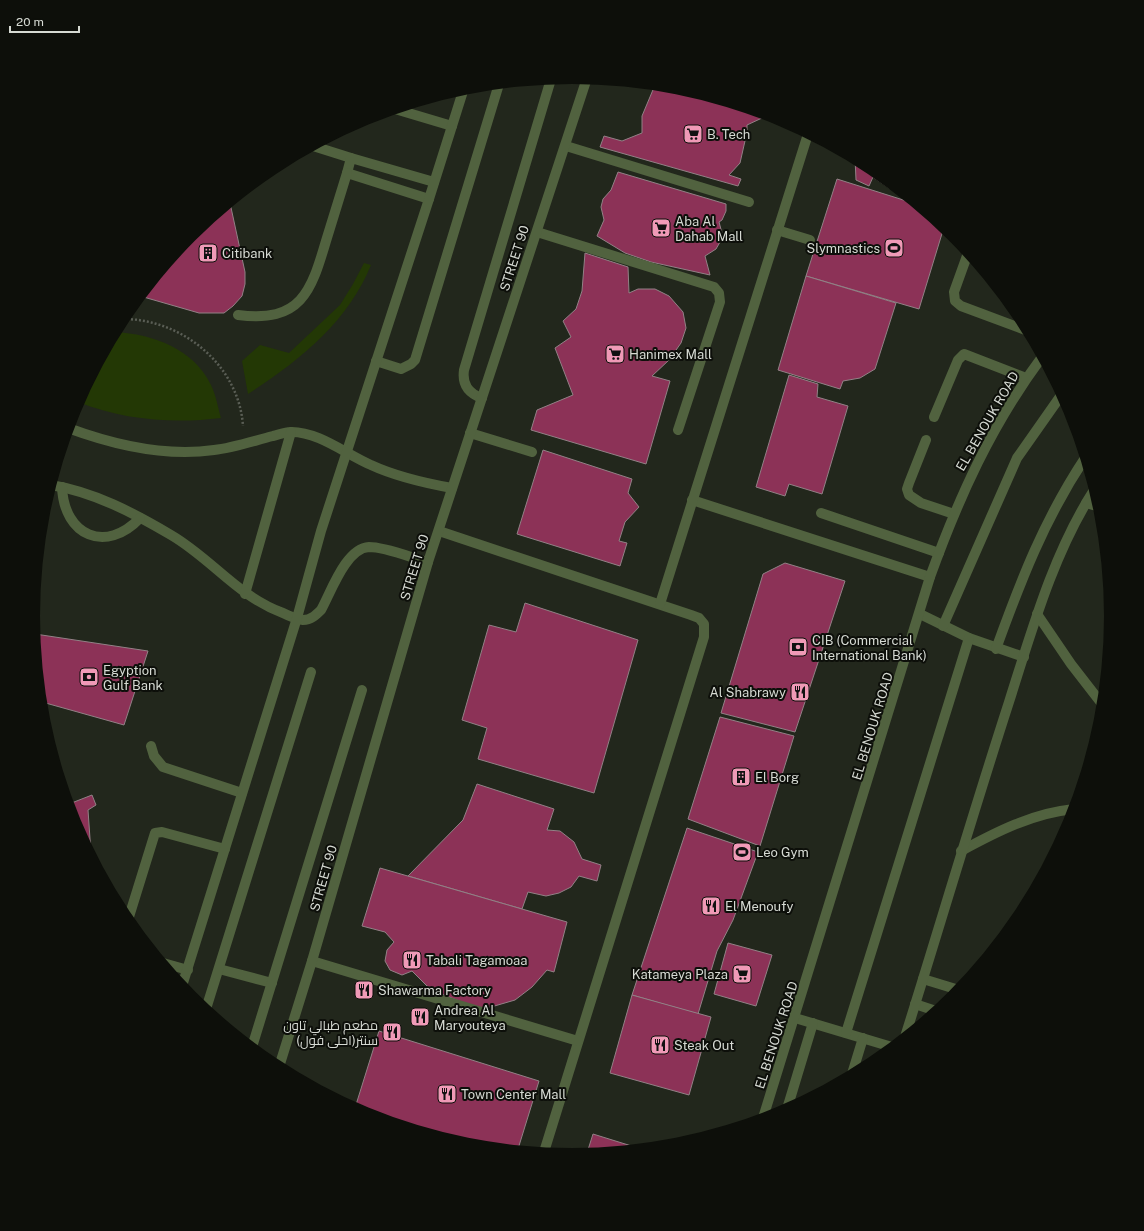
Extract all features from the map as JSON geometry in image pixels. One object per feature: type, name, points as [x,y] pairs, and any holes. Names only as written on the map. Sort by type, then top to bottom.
[{"type":"street","name":"STREET 90","points":[[281,1061],[312,961],[428,562],[585,84]]},
{"type":"street","points":[[482,398],[470,392],[466,388],[463,376],[464,370],[550,85]]},
{"type":"street","points":[[376,361],[401,369],[411,364],[415,360],[497,89]]},
{"type":"street","points":[[184,979],[297,618],[321,531],[462,95]]},
{"type":"street","points":[[403,111],[452,126]]},
{"type":"street","points":[[660,604],[807,138]]},
{"type":"street","points":[[566,146],[749,202]]},
{"type":"street","points":[[319,148],[434,182]]},
{"type":"street","points":[[238,315],[259,318],[279,314],[297,304],[310,288],[351,158]]},
{"type":"street","points":[[347,173],[429,199]]},
{"type":"street","points":[[777,230],[810,240]]},
{"type":"street","points":[[537,232],[714,287],[719,293],[720,302],[678,430]]},
{"type":"street","points":[[966,259],[954,292],[955,301],[961,306],[1019,328]]},
{"type":"street","points":[[934,417],[958,360],[964,354],[1026,378]]},
{"type":"street","name":"EL BENOUK ROAD","points":[[765,1111],[920,614],[930,577],[954,514],[985,446],[1026,378],[1039,361]]},
{"type":"street","points":[[943,626],[1017,458],[1058,399]]},
{"type":"street","points":[[73,430],[93,437],[153,450],[183,451],[214,450],[291,432],[319,439],[370,465],[396,475],[452,488]]},
{"type":"street","points":[[245,594],[291,432]]},
{"type":"street","points":[[470,433],[532,452]]},
{"type":"street","points":[[926,440],[907,489],[909,495],[921,503],[954,514]]},
{"type":"street","points":[[996,649],[1023,575],[1037,543],[1053,511],[1082,463]]},
{"type":"street","points":[[56,486],[96,497],[140,518],[173,536],[199,554],[245,594],[270,608],[304,620],[316,615],[321,610],[349,557],[361,549],[376,548],[428,562]]},
{"type":"street","points":[[62,487],[63,502],[68,515],[77,526],[89,534],[103,537],[118,535],[130,528],[140,518]]},
{"type":"street","points":[[906,1029],[923,979],[961,851],[1037,614],[1056,565],[1090,496]]},
{"type":"street","points":[[692,500],[930,577]]},
{"type":"street","points":[[1086,503],[1092,505]]},
{"type":"street","points":[[821,513],[939,553]]},
{"type":"street","points":[[438,531],[660,604],[699,618],[704,624],[704,637],[546,1146]]},
{"type":"street","points":[[920,614],[969,638],[996,649],[1024,657]]},
{"type":"street","points":[[1037,614],[1071,664],[1097,698]]},
{"type":"street","points":[[846,1033],[969,638]]},
{"type":"street","points":[[208,1003],[311,672]]},
{"type":"street","points":[[254,1042],[362,690]]},
{"type":"street","points":[[152,746],[154,756],[163,767],[242,793]]},
{"type":"street","points":[[961,851],[1024,821],[1067,811]]},
{"type":"street","points":[[131,912],[155,833],[162,832],[225,849]]},
{"type":"street","points":[[312,961],[578,1041]]},
{"type":"street","points":[[171,965],[188,970]]},
{"type":"street","points":[[219,969],[272,983]]},
{"type":"street","points":[[923,979],[952,988]]},
{"type":"street","points":[[915,1004],[930,1009]]},
{"type":"street","points":[[795,1018],[886,1045]]},
{"type":"street","points":[[789,1101],[812,1023]]},
{"type":"street","points":[[854,1066],[863,1038]]},
{"type":"path","points":[[131,318],[161,324],[185,335],[206,351],[223,371],[236,394],[242,420],[244,443]]},
{"type":"green space","points":[[364,263],[371,265],[361,286],[349,305],[335,322],[303,354],[286,368],[248,394],[242,361],[260,345],[289,353],[340,305]]},
{"type":"green space","points":[[122,332],[129,333],[158,340],[183,353],[194,362],[204,372],[211,385],[216,397],[221,418],[185,421],[149,419],[131,417],[84,404],[111,349]]},
{"type":"building","name":"B. Tech","points":[[653,90],[710,102],[761,119],[747,125],[747,132],[740,163],[729,175],[741,179],[738,186],[600,147],[604,136],[622,141],[642,133],[642,116]]},
{"type":"building","points":[[855,165],[868,173],[889,188],[873,177],[869,186],[856,180]]},
{"type":"building","name":"Aba Al Dahab Mall","points":[[618,172],[726,204],[726,211],[722,220],[719,222],[722,233],[720,242],[716,249],[705,256],[710,275],[651,262],[625,253],[597,236],[604,220],[601,207],[603,199],[611,190]]},
{"type":"building","points":[[837,179],[905,200],[942,233],[919,309],[806,276]]},
{"type":"building","name":"Citibank","points":[[231,208],[245,272],[245,284],[242,296],[224,313],[199,313],[146,298],[172,265],[196,239]]},
{"type":"building","name":"Hanimex Mall","points":[[585,253],[628,267],[629,293],[638,289],[655,289],[669,296],[683,312],[686,328],[681,343],[669,360],[652,376],[670,381],[646,464],[531,430],[537,410],[573,395],[555,348],[571,337],[563,321],[576,309],[582,291]]},
{"type":"building","points":[[806,276],[896,303],[875,369],[860,378],[843,381],[840,389],[778,370]]},
{"type":"building","points":[[789,375],[818,384],[817,397],[848,406],[822,494],[789,484],[785,496],[756,487]]},
{"type":"building","points":[[543,450],[632,479],[628,493],[639,507],[625,522],[619,541],[627,543],[620,566],[517,534]]},
{"type":"building","points":[[785,563],[845,581],[795,732],[721,713],[763,574]]},
{"type":"building","points":[[525,603],[638,640],[594,793],[478,759],[487,728],[462,720],[489,625],[516,632]]},
{"type":"building","name":"Egyption Gulf Bank","points":[[41,635],[148,651],[124,725],[48,704]]},
{"type":"building","name":"El Borg","points":[[720,717],[794,736],[760,846],[688,819]]},
{"type":"building","points":[[477,784],[554,809],[547,830],[560,831],[574,842],[582,859],[601,865],[597,881],[579,876],[571,887],[559,893],[546,896],[528,892],[522,909],[408,876],[463,820]]},
{"type":"building","points":[[92,795],[96,805],[88,810],[90,841],[80,819],[74,802]]},
{"type":"building","points":[[687,828],[758,852],[733,920],[717,951],[698,1014],[632,995]]},
{"type":"building","points":[[380,868],[567,922],[554,972],[547,970],[532,987],[515,1000],[491,1007],[477,1008],[444,995],[427,986],[412,971],[402,975],[390,970],[385,961],[387,950],[394,942],[385,932],[362,926]]},
{"type":"building","name":"Katameya Plaza","points":[[728,943],[772,955],[756,1006],[714,994]]},
{"type":"building","name":"Steak Out","points":[[632,995],[711,1017],[689,1095],[610,1073]]},
{"type":"building","name":"Town Center Mall","points":[[379,1031],[539,1081],[519,1144],[468,1137],[434,1129],[401,1119],[357,1102]]},
{"type":"building","points":[[593,1134],[626,1144],[607,1146],[589,1147]]},
{"type":"place","name":"B. Tech","points":[[693,134]]},
{"type":"place","name":"Aba Al Dahab Mall","points":[[661,228]]},
{"type":"place","name":"Slymnastics","points":[[894,248]]},
{"type":"place","name":"Citibank","points":[[208,253]]},
{"type":"place","name":"Hanimex Mall","points":[[615,354]]},
{"type":"place","name":"CIB (Commercial International Bank)","points":[[798,647]]},
{"type":"place","name":"Egyption Gulf Bank","points":[[89,677]]},
{"type":"place","name":"Al Shabrawy","points":[[800,692]]},
{"type":"place","name":"El Borg","points":[[741,777]]},
{"type":"place","name":"Leo Gym","points":[[742,852]]},
{"type":"place","name":"El Menoufy","points":[[711,906]]},
{"type":"place","name":"Tabali Tagamoaa","points":[[412,960]]},
{"type":"place","name":"Katameya Plaza","points":[[742,974]]},
{"type":"place","name":"Shawarma Factory","points":[[364,990]]},
{"type":"place","name":"Andrea Al Maryouteya","points":[[420,1017]]},
{"type":"place","name":"مطعم طبالي تاون سنتر(احلى فول)","points":[[392,1032]]},
{"type":"place","name":"Steak Out","points":[[660,1045]]},
{"type":"place","name":"Town Center Mall","points":[[447,1094]]}]
